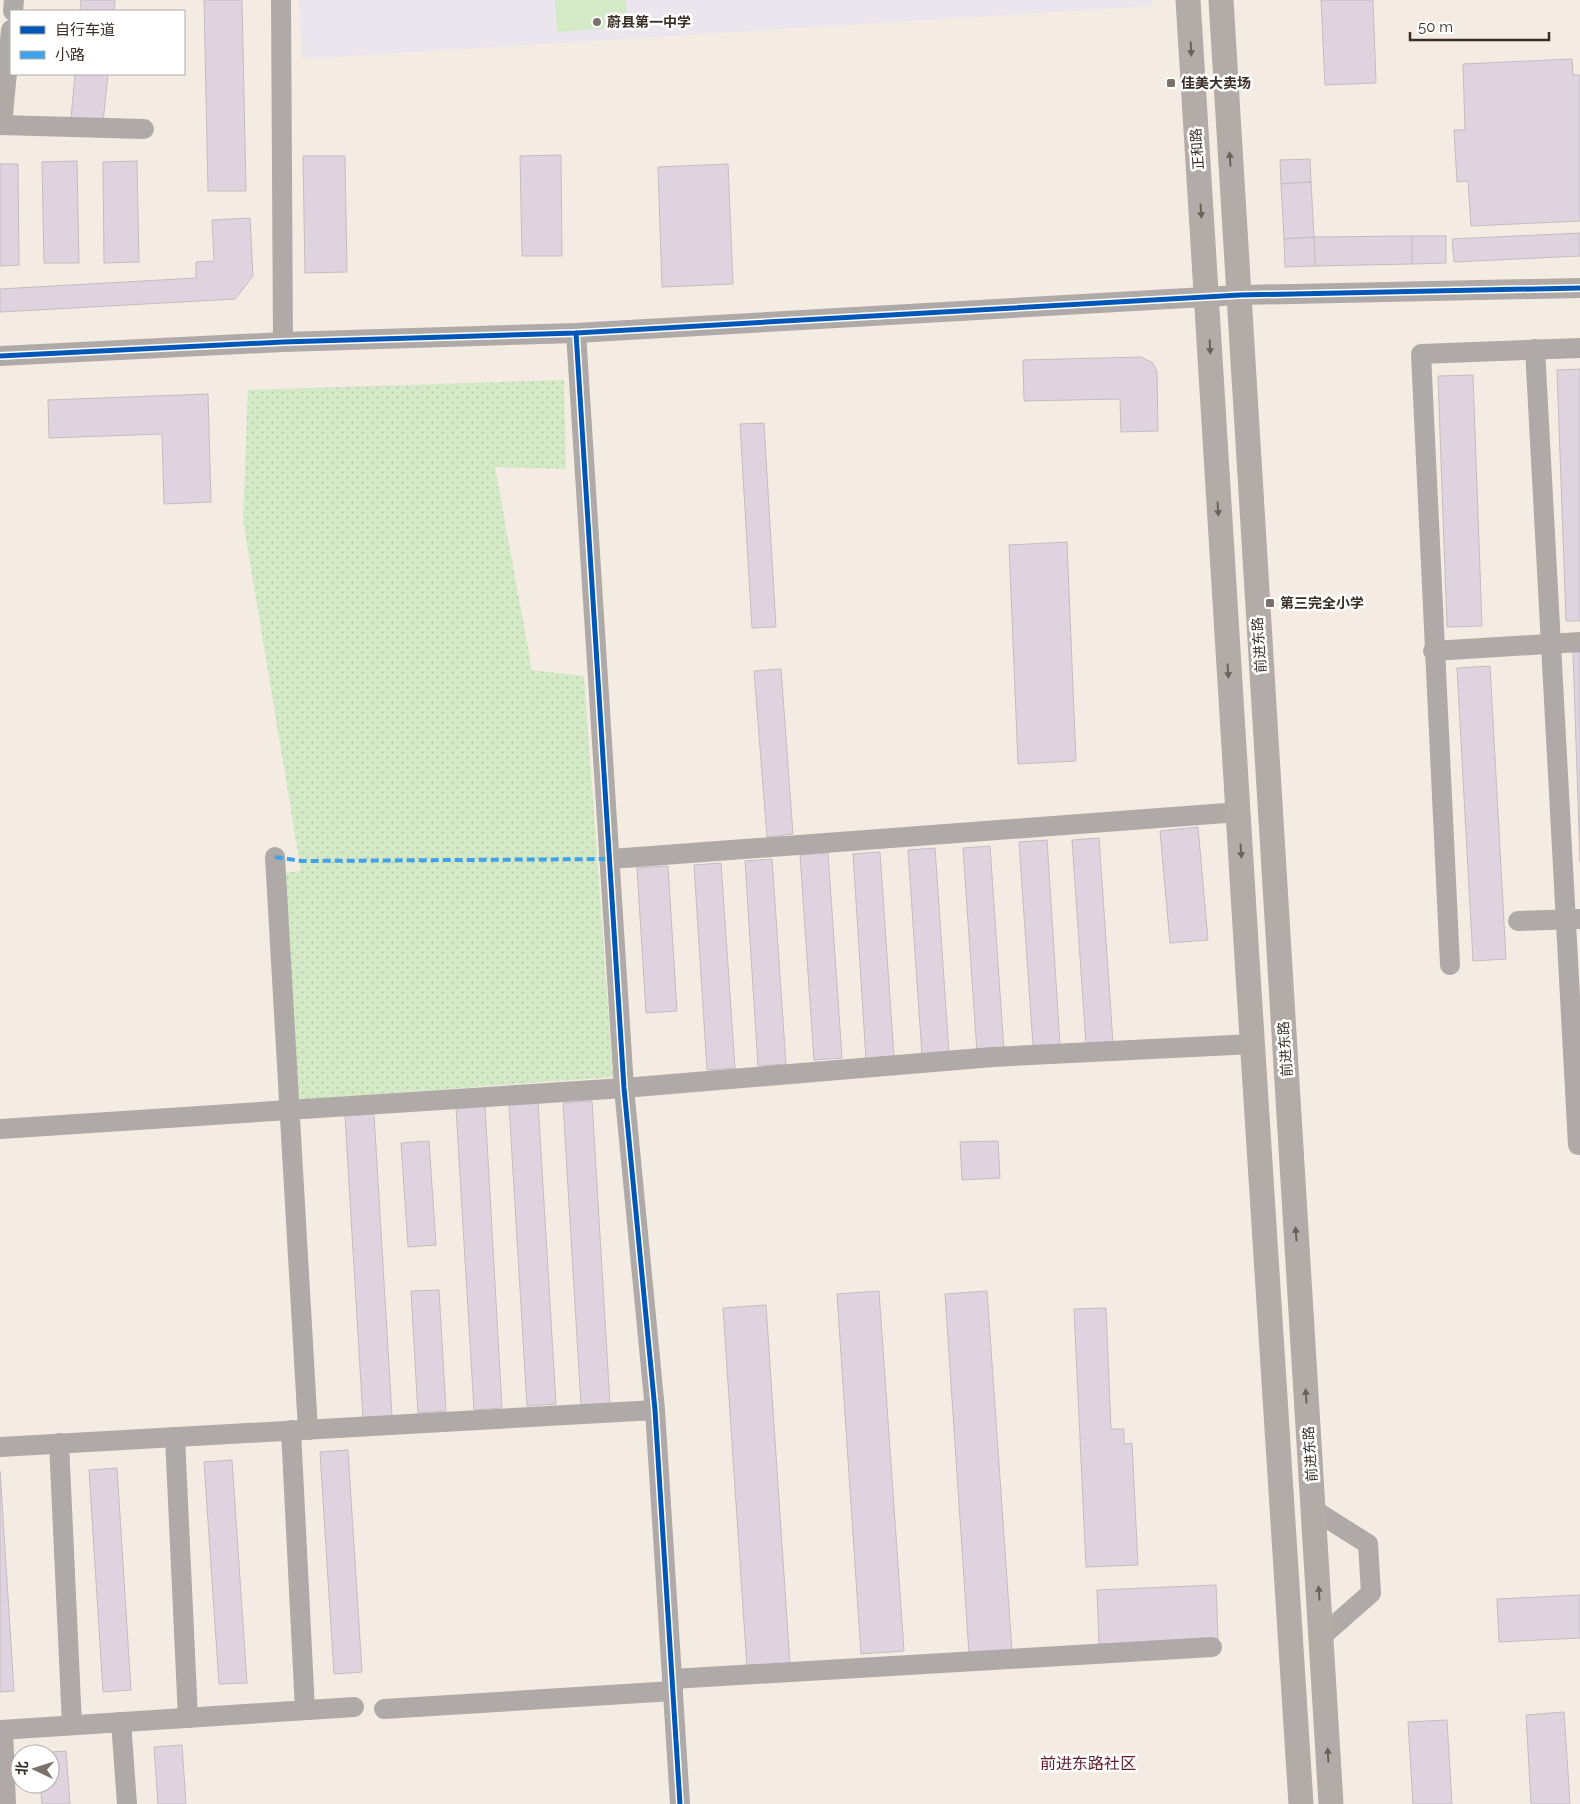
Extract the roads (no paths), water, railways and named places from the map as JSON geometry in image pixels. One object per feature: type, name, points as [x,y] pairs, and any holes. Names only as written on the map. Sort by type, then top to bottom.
[{"type":"main road","name":"正和路","points":[[1188,0],[1207,298]]},
{"type":"main road","points":[[1220,0],[1240,295]]},
{"type":"main road","name":"前进东路","points":[[1240,295],[1256,603],[1331,1804]]},
{"type":"main road","points":[[1207,298],[1221,575],[1239,812],[1301,1804]]},
{"type":"street","points":[[280,0],[283,342]]},
{"type":"street","points":[[10,40],[1,125],[144,130]]},
{"type":"street","points":[[0,356],[283,342],[576,333],[1240,295],[1580,288]]},
{"type":"street","points":[[576,333],[611,859],[624,1088],[655,1410],[680,1804]]},
{"type":"street","points":[[1450,965],[1421,354],[1580,348]]},
{"type":"street","points":[[1535,349],[1551,644],[1572,919],[1578,1145],[1580,1145]]},
{"type":"street","points":[[1434,651],[1580,642]]},
{"type":"street","points":[[611,859],[1239,812]]},
{"type":"street","points":[[275,857],[290,1110],[305,1710]]},
{"type":"street","points":[[1518,921],[1572,919]]},
{"type":"street","points":[[0,1129],[624,1088],[993,1057],[1253,1044]]},
{"type":"street","points":[[0,1447],[655,1410]]},
{"type":"street","points":[[175,1437],[188,1718]]},
{"type":"street","points":[[59,1443],[72,1725]]},
{"type":"street","points":[[1314,1510],[1368,1544],[1371,1593],[1321,1637]]},
{"type":"street","points":[[384,1709],[672,1685],[1212,1647]]},
{"type":"street","points":[[6,1804],[1,1730],[354,1706]]},
{"type":"street","points":[[120,1722],[127,1804]]},
{"type":"place","name":"蔚县第一中学","points":[[597,22]]},
{"type":"place","name":"佳美大卖场","points":[[1171,83]]},
{"type":"place","name":"第三完全小学","points":[[1270,603]]},
{"type":"district","name":"前进东路社区","points":[[1088,1763]]}]
